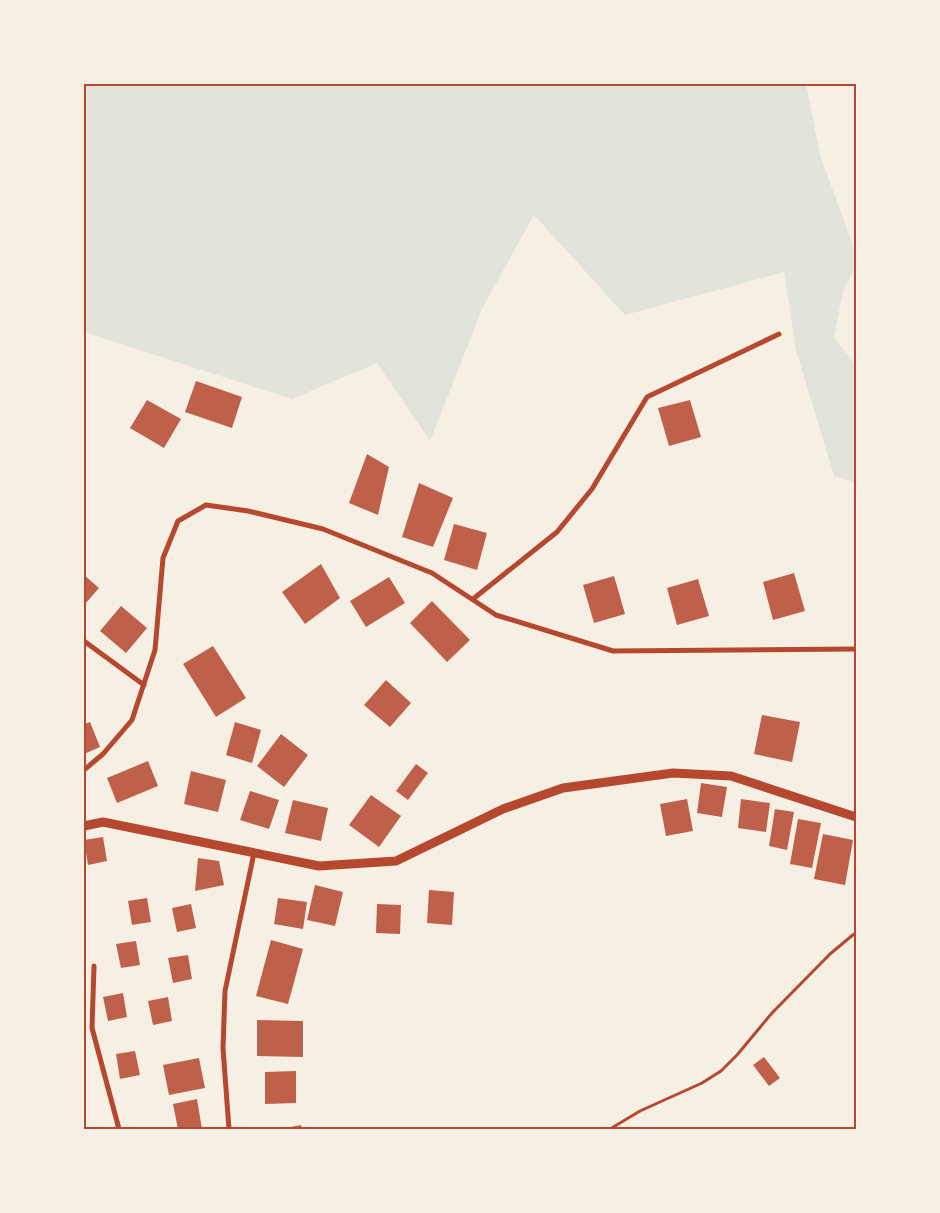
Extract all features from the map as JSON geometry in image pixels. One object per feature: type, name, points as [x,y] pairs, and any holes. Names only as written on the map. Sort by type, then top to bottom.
[{"type":"street","points":[[473,599],[557,532],[592,489],[647,397],[779,334]]},
{"type":"street","points":[[84,770],[103,754],[132,720],[155,650],[163,558],[178,521],[206,505],[248,510],[323,529],[432,573],[496,615],[613,650],[856,649]]},
{"type":"street","points":[[84,641],[144,685]]},
{"type":"street","points":[[84,826],[103,822],[318,866],[396,861],[503,809],[562,788],[673,774],[731,776],[856,817]]},
{"type":"street","points":[[229,1129],[224,1048],[225,992],[254,853]]},
{"type":"street","points":[[94,966],[92,1028],[119,1129]]},
{"type":"path","points":[[610,1129],[640,1111],[702,1083],[720,1071],[830,954],[854,934]]},
{"type":"shaded area","points":[[84,84],[806,84],[820,155],[856,254],[856,265],[843,292],[834,337],[856,366],[856,483],[834,476],[796,350],[784,272],[625,315],[534,215],[483,307],[430,441],[377,363],[292,399],[84,332]]},
{"type":"building","points":[[196,381],[242,397],[232,428],[185,412]]},
{"type":"building","points":[[147,400],[181,419],[164,448],[130,428]]},
{"type":"building","points":[[690,400],[701,437],[669,446],[658,408]]},
{"type":"building","points":[[367,454],[389,467],[378,515],[349,503]]},
{"type":"building","points":[[419,483],[453,498],[433,547],[402,537]]},
{"type":"building","points":[[454,524],[487,533],[477,570],[444,560]]},
{"type":"building","points":[[321,564],[340,598],[305,624],[282,592]]},
{"type":"building","points":[[794,573],[805,611],[773,620],[763,582]]},
{"type":"building","points":[[84,575],[99,588],[84,605]]},
{"type":"building","points":[[614,576],[625,614],[594,623],[583,585]]},
{"type":"building","points":[[389,577],[405,603],[366,627],[350,601]]},
{"type":"building","points":[[698,579],[709,616],[677,625],[667,588]]},
{"type":"building","points":[[432,601],[470,640],[447,662],[410,623]]},
{"type":"building","points":[[121,606],[147,628],[126,653],[100,631]]},
{"type":"building","points":[[213,646],[246,698],[216,717],[183,664]]},
{"type":"building","points":[[386,680],[411,703],[390,727],[364,705]]},
{"type":"building","points":[[762,715],[800,722],[792,762],[754,754]]},
{"type":"building","points":[[90,722],[100,747],[84,754],[84,724]]},
{"type":"building","points":[[235,722],[261,730],[252,763],[226,755]]},
{"type":"building","points":[[281,734],[308,755],[284,787],[257,766]]},
{"type":"building","points":[[148,761],[158,786],[117,803],[107,778]]},
{"type":"building","points":[[416,764],[428,773],[408,800],[396,791]]},
{"type":"building","points":[[191,771],[226,780],[218,812],[184,804]]},
{"type":"building","points":[[701,783],[727,787],[722,817],[697,813]]},
{"type":"building","points":[[250,791],[279,800],[269,829],[240,820]]},
{"type":"building","points":[[371,795],[401,816],[379,847],[349,825]]},
{"type":"building","points":[[687,799],[693,831],[666,836],[660,804]]},
{"type":"building","points":[[741,799],[770,803],[766,832],[738,828]]},
{"type":"building","points":[[293,800],[328,808],[321,841],[285,833]]},
{"type":"building","points":[[775,809],[794,812],[787,850],[769,846]]},
{"type":"building","points":[[798,819],[821,823],[812,868],[790,864]]},
{"type":"building","points":[[823,834],[853,840],[845,885],[814,879]]},
{"type":"building","points":[[103,837],[107,861],[88,865],[84,840]]},
{"type":"building","points":[[198,858],[219,861],[224,885],[195,891]]},
{"type":"building","points":[[315,885],[343,892],[335,926],[307,920]]},
{"type":"building","points":[[429,890],[454,892],[452,925],[427,923]]},
{"type":"building","points":[[147,898],[151,922],[132,925],[128,901]]},
{"type":"building","points":[[278,898],[307,902],[303,929],[274,924]]},
{"type":"building","points":[[191,904],[196,928],[177,932],[172,908]]},
{"type":"building","points":[[377,904],[401,905],[400,934],[376,933]]},
{"type":"building","points":[[271,940],[303,949],[288,1004],[256,996]]},
{"type":"building","points":[[136,941],[140,965],[121,968],[116,944]]},
{"type":"building","points":[[188,955],[192,979],[173,983],[168,958]]},
{"type":"building","points":[[123,993],[127,1017],[108,1021],[103,997]]},
{"type":"building","points":[[168,997],[172,1021],[153,1025],[148,1001]]},
{"type":"building","points":[[257,1020],[303,1021],[303,1057],[257,1056]]},
{"type":"building","points":[[135,1051],[140,1075],[120,1079],[116,1054]]},
{"type":"building","points":[[764,1057],[780,1078],[769,1086],[753,1065]]},
{"type":"building","points":[[199,1058],[205,1088],[169,1095],[163,1065]]},
{"type":"building","points":[[296,1071],[296,1103],[265,1104],[265,1072]]},
{"type":"building","points":[[197,1099],[202,1129],[178,1129],[173,1104]]},
{"type":"building","points":[[301,1125],[302,1129],[285,1129],[285,1128]]}]
